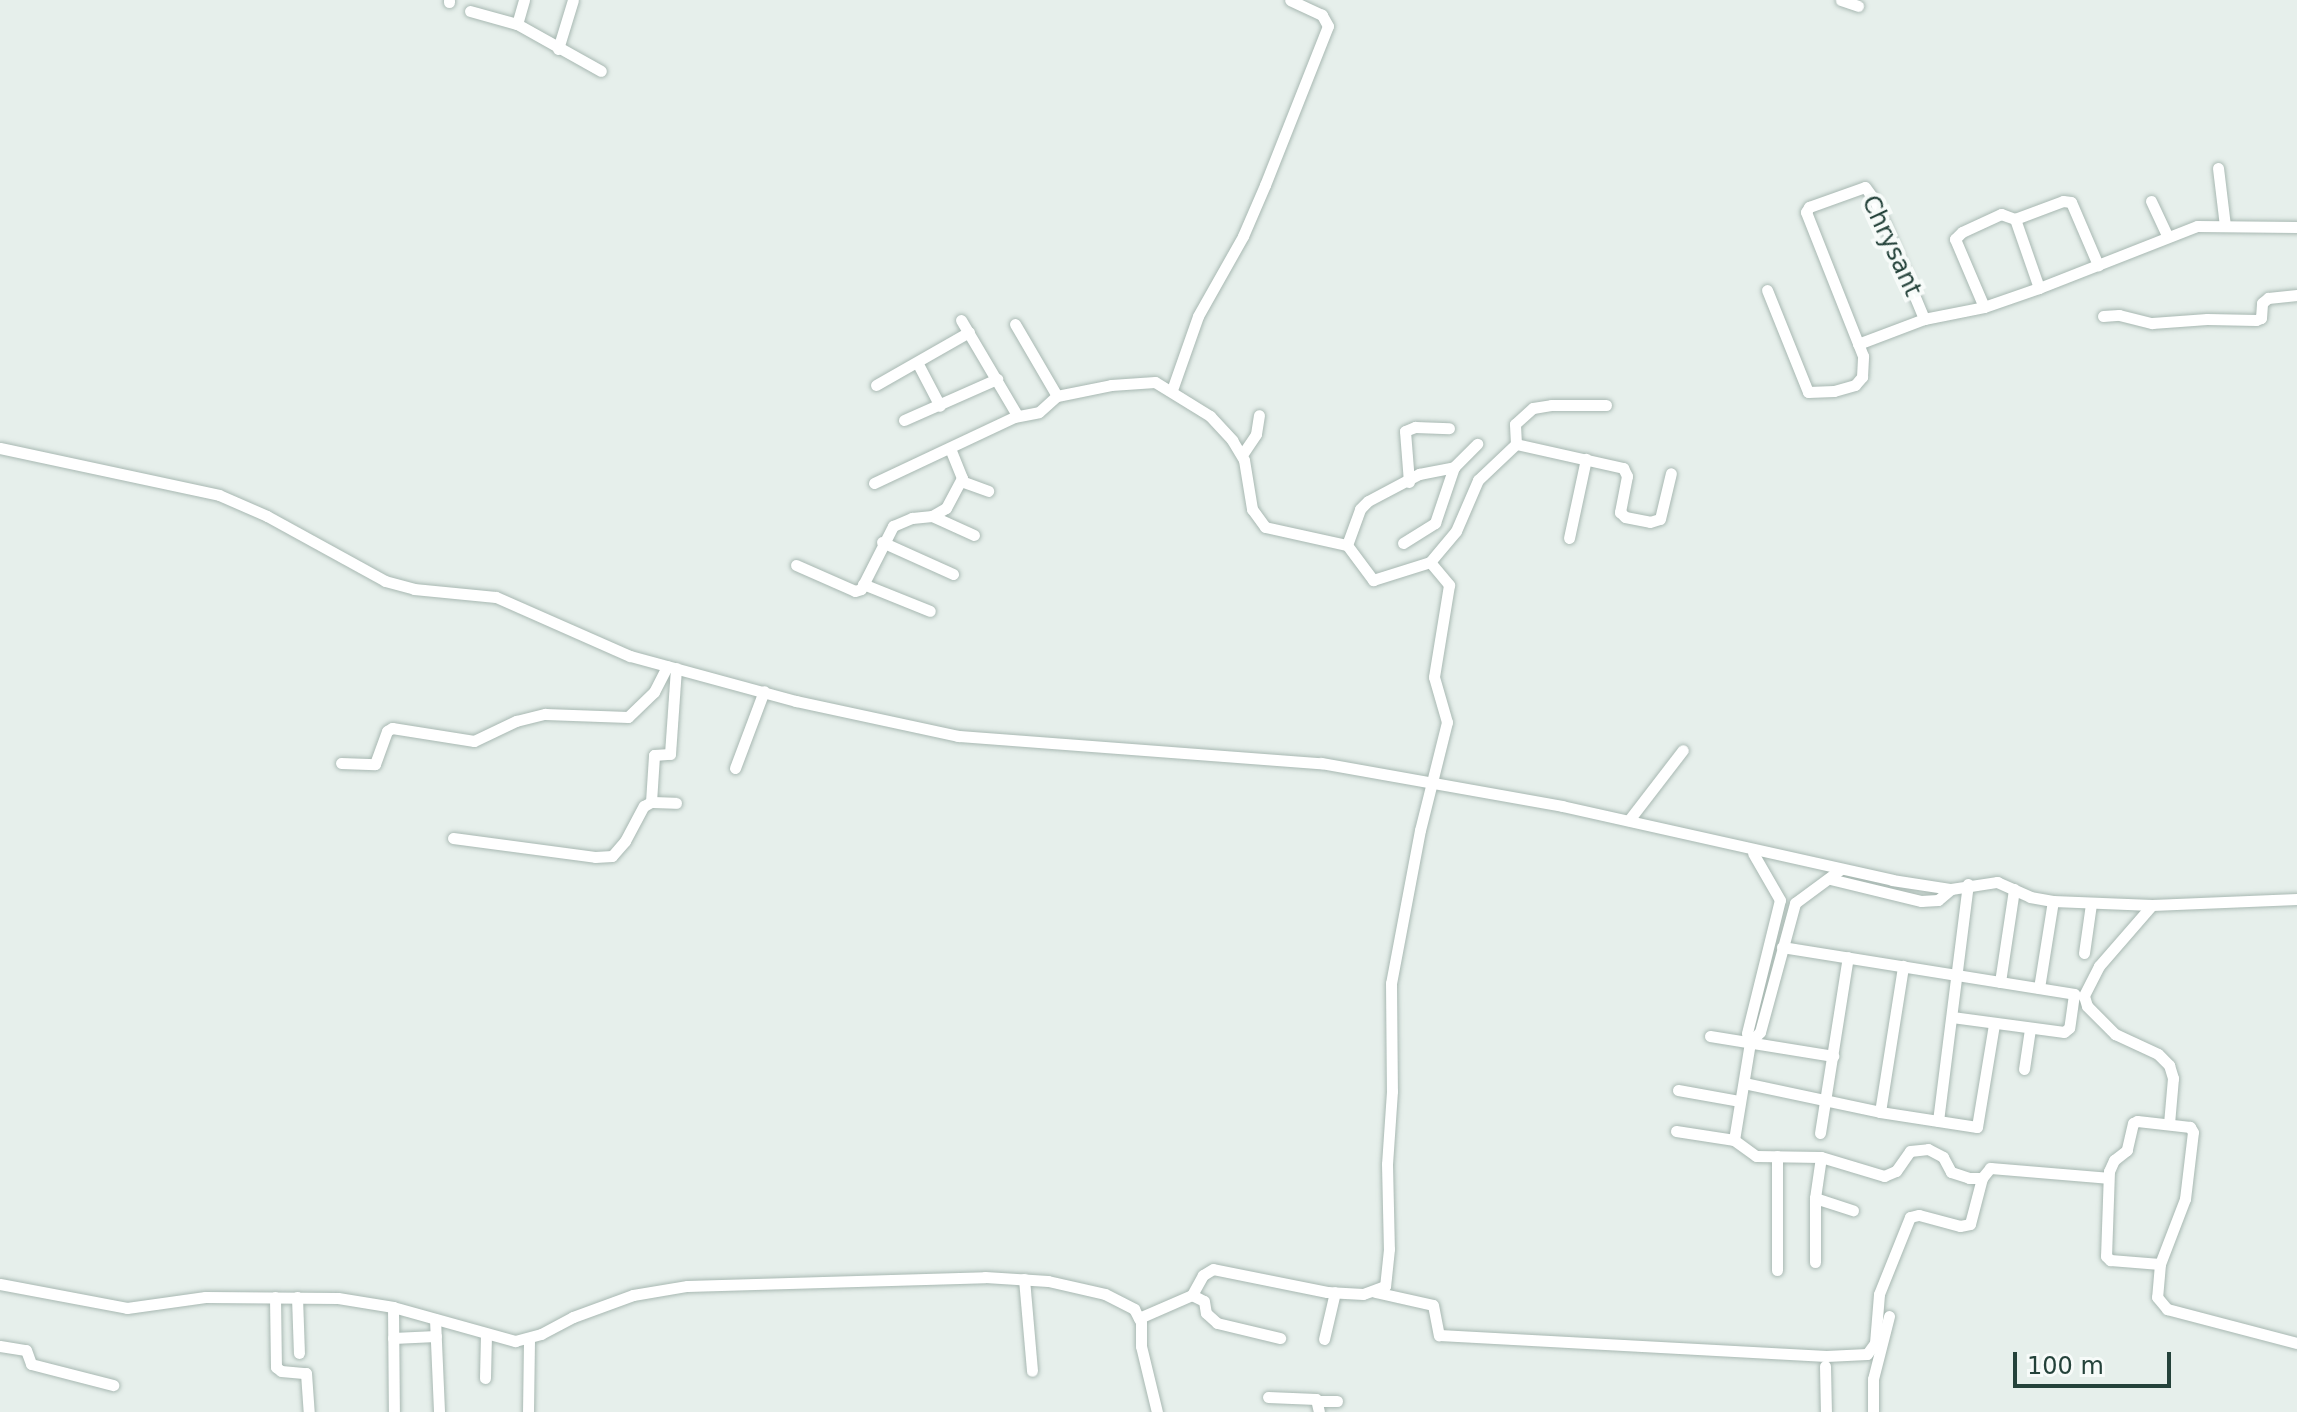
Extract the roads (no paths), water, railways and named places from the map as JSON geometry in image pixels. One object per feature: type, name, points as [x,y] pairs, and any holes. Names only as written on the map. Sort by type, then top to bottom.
[{"type":"street","points":[[517,24],[524,0]]},
{"type":"street","points":[[558,49],[573,0]]},
{"type":"street","points":[[1172,390],[1198,316],[1243,236],[1328,26],[1322,15],[1290,0]]},
{"type":"street","points":[[1841,0],[1858,6]]},
{"type":"street","points":[[470,11],[517,24],[601,71]]},
{"type":"street","points":[[2218,168],[2225,226]]},
{"type":"street","name":"Chrysant","points":[[1858,344],[1806,212],[1809,207],[1860,187],[1868,189],[1875,201],[1924,319]]},
{"type":"street","points":[[2151,201],[2167,236]]},
{"type":"street","points":[[1984,307],[1955,239],[1962,232],[2001,214],[2015,219],[2071,202],[2098,265]]},
{"type":"street","points":[[2015,219],[2039,288]]},
{"type":"street","points":[[1767,290],[1808,392],[1834,391],[1855,385],[1862,377],[1864,367],[1858,344],[1924,319],[1984,307],[2197,226],[2297,227]]},
{"type":"street","points":[[2103,316],[2119,315],[2152,323],[2207,319],[2256,320],[2261,318],[2262,303],[2268,298],[2297,295]]},
{"type":"street","points":[[961,320],[1017,415]]},
{"type":"street","points":[[1015,324],[1057,396]]},
{"type":"street","points":[[876,385],[918,364],[969,332]]},
{"type":"street","points":[[918,364],[940,406]]},
{"type":"street","points":[[904,420],[997,379]]},
{"type":"street","points":[[874,483],[1017,415],[1039,412],[1057,396],[1085,388],[1149,382],[1172,390],[1210,416],[1242,455],[1252,509],[1260,523],[1281,532],[1347,545],[1361,568],[1375,580],[1430,562],[1456,531],[1478,480],[1516,444],[1515,424],[1533,408],[1606,405]]},
{"type":"street","points":[[1242,455],[1256,434],[1259,415]]},
{"type":"street","points":[[1409,482],[1405,431],[1415,427],[1449,428]]},
{"type":"street","points":[[1403,543],[1435,523],[1454,467],[1477,444]]},
{"type":"street","points":[[1516,444],[1625,470],[1620,512],[1625,517],[1650,522],[1657,522],[1661,517],[1671,473]]},
{"type":"street","points":[[0,448],[91,470],[219,495],[267,516],[385,581],[414,589],[496,597],[614,649],[672,667],[958,736],[1289,759],[1431,782],[1629,820],[1841,869],[1951,889]]},
{"type":"street","points":[[796,565],[855,591],[863,584],[882,542],[900,521],[932,516],[946,508],[961,481],[950,448]]},
{"type":"street","points":[[1569,538],[1586,459]]},
{"type":"street","points":[[1347,545],[1360,509],[1377,495],[1409,482],[1419,474],[1454,467]]},
{"type":"street","points":[[961,481],[988,491]]},
{"type":"street","points":[[932,516],[974,535]]},
{"type":"street","points":[[882,542],[953,574]]},
{"type":"street","points":[[1375,1292],[1385,1286],[1389,1266],[1387,1164],[1392,1091],[1391,983],[1431,782],[1447,722],[1434,669],[1449,585],[1430,562]]},
{"type":"street","points":[[863,584],[930,611]]},
{"type":"street","points":[[341,763],[375,764],[387,731],[392,728],[474,741],[516,721],[545,714],[628,717],[654,692],[672,667]]},
{"type":"street","points":[[651,802],[653,757],[670,754],[672,667]]},
{"type":"street","points":[[735,768],[764,691]]},
{"type":"street","points":[[1629,820],[1683,750]]},
{"type":"street","points":[[453,838],[605,858],[620,850],[644,806],[651,802],[676,803]]},
{"type":"street","points":[[1741,1146],[1740,1101],[1750,1042],[1747,1033],[1780,900],[1753,853]]},
{"type":"street","points":[[1750,1042],[1760,1032],[1795,903],[1841,869]]},
{"type":"street","points":[[1830,879],[1921,901],[1938,900],[1951,889],[1988,881],[2053,901],[2091,904],[2152,905],[2297,899]]},
{"type":"street","points":[[1938,1121],[1959,975],[1968,884]]},
{"type":"street","points":[[2000,982],[2014,889]]},
{"type":"street","points":[[1780,900],[1795,903]]},
{"type":"street","points":[[2039,988],[2053,901]]},
{"type":"street","points":[[2084,953],[2091,904]]},
{"type":"street","points":[[2152,905],[2099,966],[2084,996],[2087,1006],[2115,1034],[2158,1054],[2169,1065],[2173,1078],[2169,1124]]},
{"type":"street","points":[[1782,947],[2074,994],[2070,1023],[2064,1032],[1952,1017]]},
{"type":"street","points":[[1820,1133],[1848,957]]},
{"type":"street","points":[[1880,1112],[1903,966]]},
{"type":"street","points":[[1744,1083],[1880,1112],[1974,1127],[1979,1125],[1994,1024]]},
{"type":"street","points":[[2024,1069],[2030,1029]]},
{"type":"street","points":[[1710,1036],[1833,1056]]},
{"type":"street","points":[[1678,1090],[1740,1101]]},
{"type":"street","points":[[2160,1264],[2110,1260],[2106,1256],[2108,1178],[2114,1160],[2127,1150],[2133,1123],[2190,1127],[2193,1133],[2185,1199],[2160,1264],[2157,1297],[2164,1308],[2297,1343]]},
{"type":"street","points":[[1676,1131],[1777,1156],[1821,1157],[1888,1176],[1910,1151],[1928,1149],[1943,1157],[1957,1174],[1982,1178]]},
{"type":"street","points":[[1777,1156],[1777,1270]]},
{"type":"street","points":[[1815,1262],[1815,1198],[1821,1157]]},
{"type":"street","points":[[1139,1318],[1192,1295],[1203,1275],[1213,1269],[1335,1292],[1375,1292],[1433,1305],[1439,1335],[1767,1354],[1867,1354],[1876,1338],[1879,1294],[1910,1217],[1922,1215],[1960,1226],[1970,1224],[1982,1178],[1992,1168],[2108,1178]]},
{"type":"street","points":[[1815,1198],[1853,1210]]},
{"type":"street","points":[[1024,1279],[1032,1371]]},
{"type":"street","points":[[0,1284],[127,1308],[205,1297],[338,1298],[393,1307],[515,1341],[529,1338],[607,1304],[655,1290],[764,1282],[1024,1279],[1105,1294],[1131,1306],[1139,1318],[1144,1362],[1157,1412]]},
{"type":"street","points":[[1324,1339],[1335,1292]]},
{"type":"street","points":[[1192,1295],[1204,1301],[1206,1313],[1217,1323],[1280,1338]]},
{"type":"street","points":[[275,1297],[276,1367],[281,1371],[306,1373],[309,1412]]},
{"type":"street","points":[[297,1297],[299,1353]]},
{"type":"street","points":[[393,1307],[394,1412]]},
{"type":"street","points":[[1873,1412],[1873,1379],[1889,1316]]},
{"type":"street","points":[[435,1319],[439,1412]]},
{"type":"street","points":[[485,1378],[486,1335]]},
{"type":"street","points":[[393,1338],[436,1336]]},
{"type":"street","points":[[528,1412],[529,1338]]},
{"type":"street","points":[[0,1346],[26,1350],[31,1364],[113,1385]]},
{"type":"street","points":[[1825,1366],[1826,1412]]},
{"type":"street","points":[[1268,1397],[1319,1407],[1337,1401]]}]
